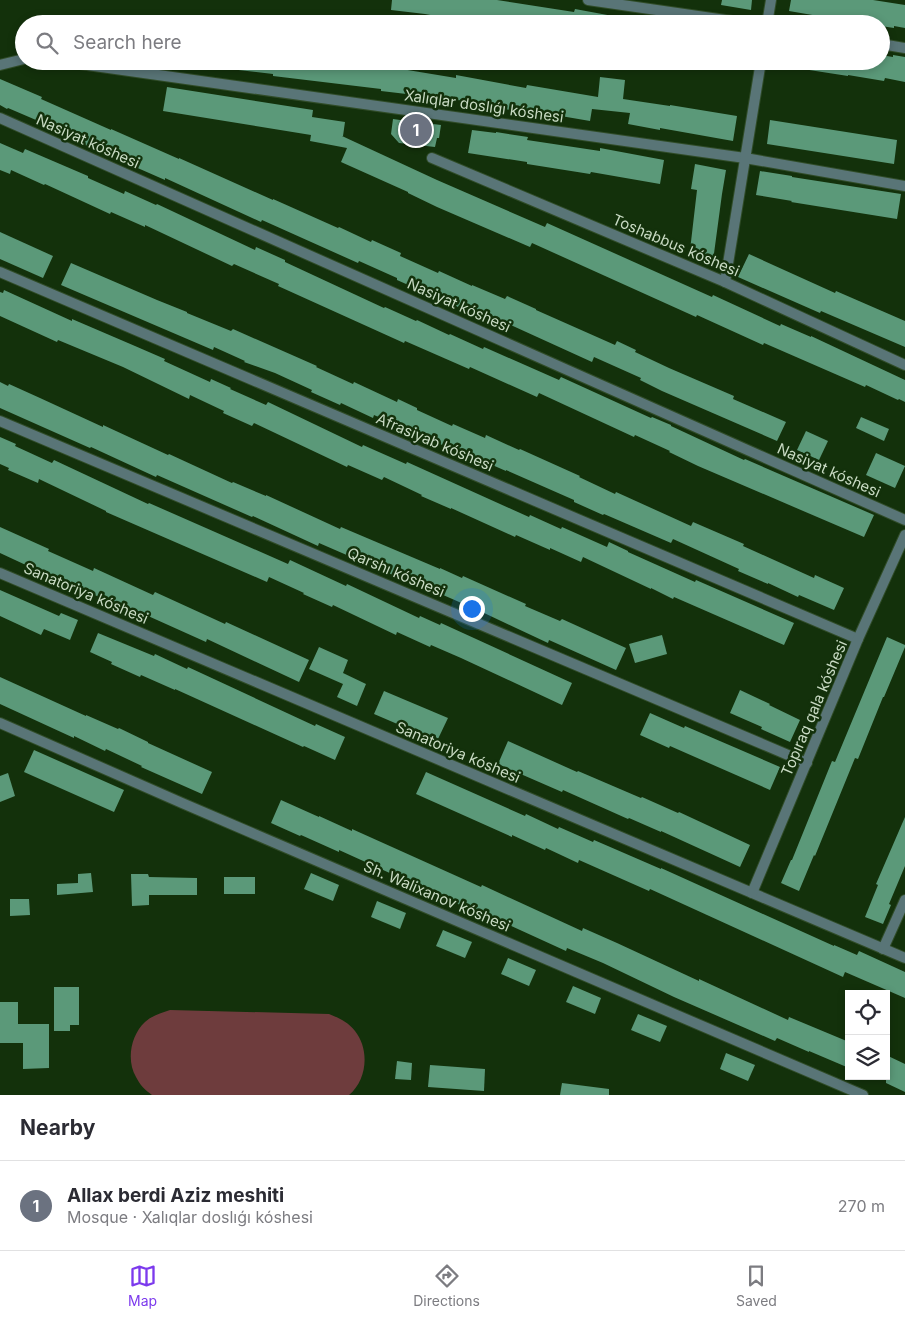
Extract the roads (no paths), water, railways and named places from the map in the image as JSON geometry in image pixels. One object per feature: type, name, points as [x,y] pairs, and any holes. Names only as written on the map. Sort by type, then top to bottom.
[{"type":"street","points":[[588,0],[691,15]]},
{"type":"street","points":[[768,15],[770,0]]},
{"type":"street","points":[[890,46],[905,48]]},
{"type":"street","points":[[0,65],[15,61]]},
{"type":"street","name":"Xalıqlar doslıǵı kóshesi","points":[[123,70],[745,158],[905,186]]},
{"type":"street","points":[[725,282],[760,70]]},
{"type":"street","name":"Nasiyat kóshesi","points":[[0,118],[905,520]]},
{"type":"street","name":"Toshabbus kóshesi","points":[[432,158],[725,282],[905,365]]},
{"type":"street","name":"Afrasiyab kóshesi","points":[[0,272],[858,640]]},
{"type":"street","name":"Qarshı kóshesi","points":[[0,421],[807,763]]},
{"type":"street","name":"Topıraq qala kóshesi","points":[[752,893],[858,640],[905,535]]},
{"type":"street","name":"Sanatoriya kóshesi","points":[[0,573],[905,958]]},
{"type":"street","name":"Sh. Walixanov kóshesi","points":[[0,723],[182,803],[864,1095]]},
{"type":"street","points":[[883,949],[905,900]]},
{"type":"place","name":"Allax berdi Aziz meshiti","points":[[416,130]]}]
